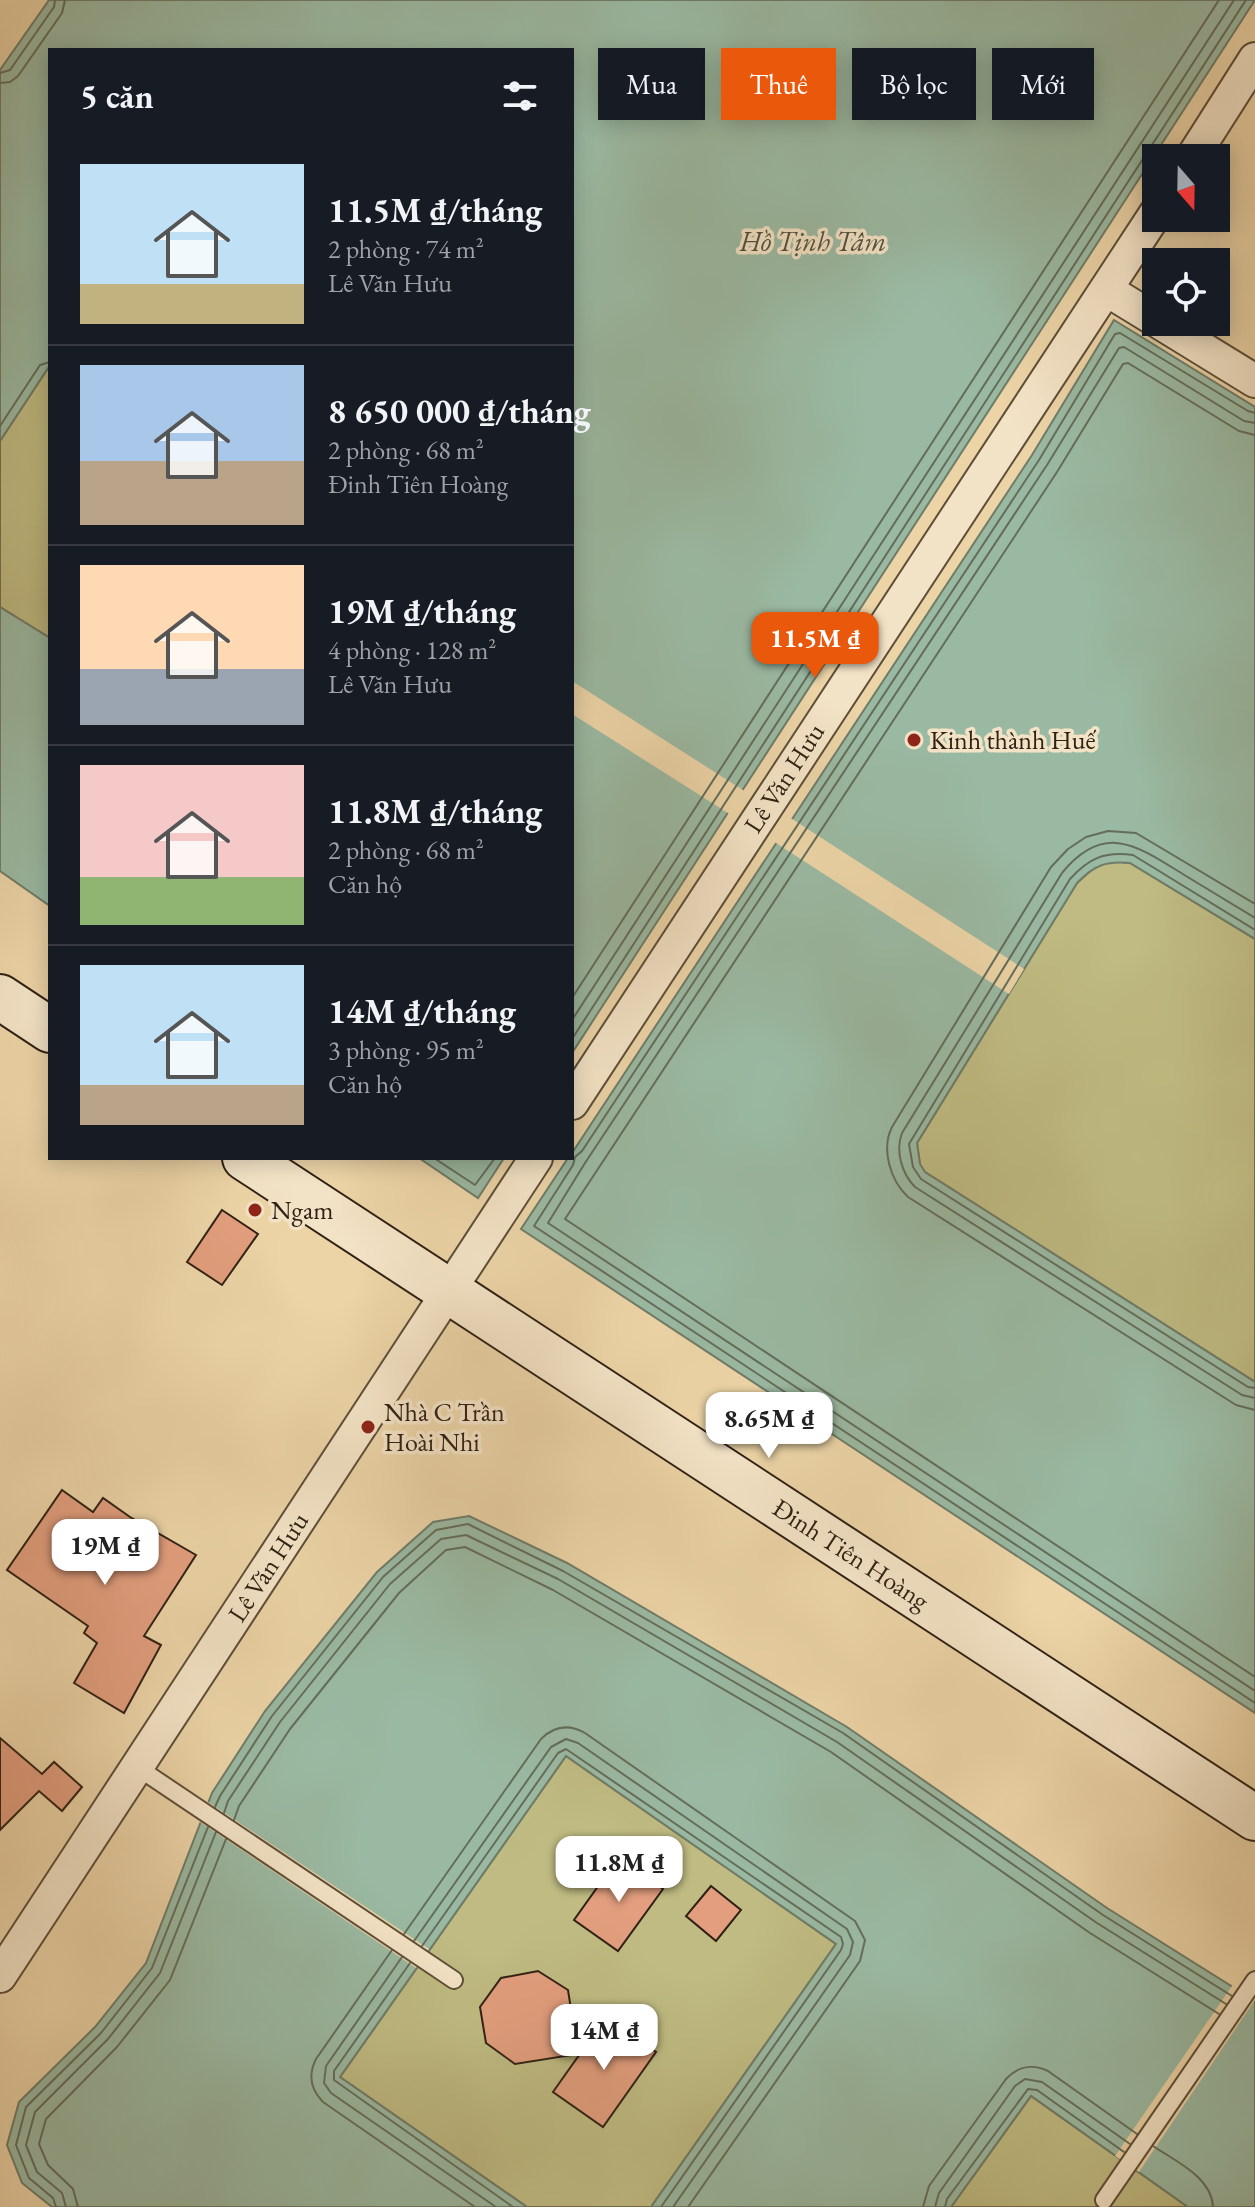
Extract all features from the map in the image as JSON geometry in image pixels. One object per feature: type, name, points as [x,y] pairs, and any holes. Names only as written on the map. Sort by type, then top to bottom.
[{"type":"main road","points":[[0,997],[48,1029]]},
{"type":"main road","name":"Đinh Tiên Hoàng","points":[[248,1160],[1255,1818]]},
{"type":"street","points":[[1201,144],[1255,59]]},
{"type":"street","name":"Lê Văn Hưu","points":[[574,1100],[1144,232]]},
{"type":"street","points":[[1107,290],[1142,312]]},
{"type":"street","points":[[1182,336],[1255,381]]},
{"type":"street","name":"Lê Văn Hưu","points":[[0,1976],[535,1160]]},
{"type":"lane","points":[[137,1767],[454,1980]]},
{"type":"lane","points":[[1104,2200],[1255,1980]]},
{"type":"shaded area","points":[[48,368],[48,637],[0,607],[0,441]]},
{"type":"shaded area","points":[[1111,861],[1130,863],[1255,939],[1255,1382],[925,1172],[920,1165],[917,1143],[1077,883],[1097,865]]},
{"type":"shaded area","points":[[566,1756],[836,1944],[651,2207],[527,2207],[340,2077]]},
{"type":"shaded area","points":[[1031,2096],[1188,2207],[951,2207]]},
{"type":"water","name":"Hồ Tịnh Tâm","points":[[49,0],[1255,0],[1162,144],[1142,144],[1142,174],[574,1050],[574,48],[48,48],[48,368],[0,441],[0,70]]},
{"type":"water","points":[[1114,320],[1255,407],[1255,939],[1130,863],[1107,864],[1089,872],[1077,883],[917,1143],[920,1164],[925,1172],[1255,1382],[1255,1713],[521,1229],[567,1160],[574,1160],[574,1150],[1032,455]]},
{"type":"water","points":[[0,607],[48,637],[48,905],[0,871]]},
{"type":"water","points":[[422,1160],[503,1160],[478,1198]]},
{"type":"water","points":[[469,1516],[567,1563],[847,1727],[1107,1908],[1255,2001],[1255,2207],[1188,2207],[1031,2096],[951,2207],[651,2207],[836,1944],[566,1756],[340,2077],[527,2207],[52,2207],[22,2183],[7,2145],[19,2102],[95,2027],[146,1963],[212,1793],[265,1711],[377,1572],[433,1522]]},
{"type":"pier","points":[[574,682],[746,792],[731,815],[574,715]]},
{"type":"pier","points":[[789,817],[1024,969],[1009,994],[773,841]]},
{"type":"pier","points":[[205,1800],[429,1949],[416,1968],[197,1820]]},
{"type":"pier","points":[[1234,1983],[1255,2000],[1139,2172],[1115,2156]]},
{"type":"building","points":[[222,1210],[258,1234],[222,1285],[187,1262]]},
{"type":"building","points":[[62,1490],[93,1512],[103,1498],[196,1555],[144,1636],[161,1645],[124,1713],[74,1683],[97,1643],[84,1633],[88,1626],[7,1570]]},
{"type":"building","points":[[0,1738],[42,1774],[54,1762],[82,1787],[62,1811],[39,1791],[0,1830]]},
{"type":"building","points":[[619,1857],[663,1889],[618,1951],[574,1920]]},
{"type":"building","points":[[711,1886],[741,1910],[716,1941],[686,1916]]},
{"type":"building","points":[[538,1971],[568,1990],[578,2054],[515,2064],[486,2043],[480,2007],[501,1978]]},
{"type":"building","points":[[606,2017],[656,2052],[603,2127],[553,2092]]},
{"type":"place","name":"Kinh thành Huế","points":[[914,740]]},
{"type":"place","name":"Ngam","points":[[255,1210]]},
{"type":"place","name":"Nhà C Trần Hoài Nhi","points":[[368,1427]]}]
